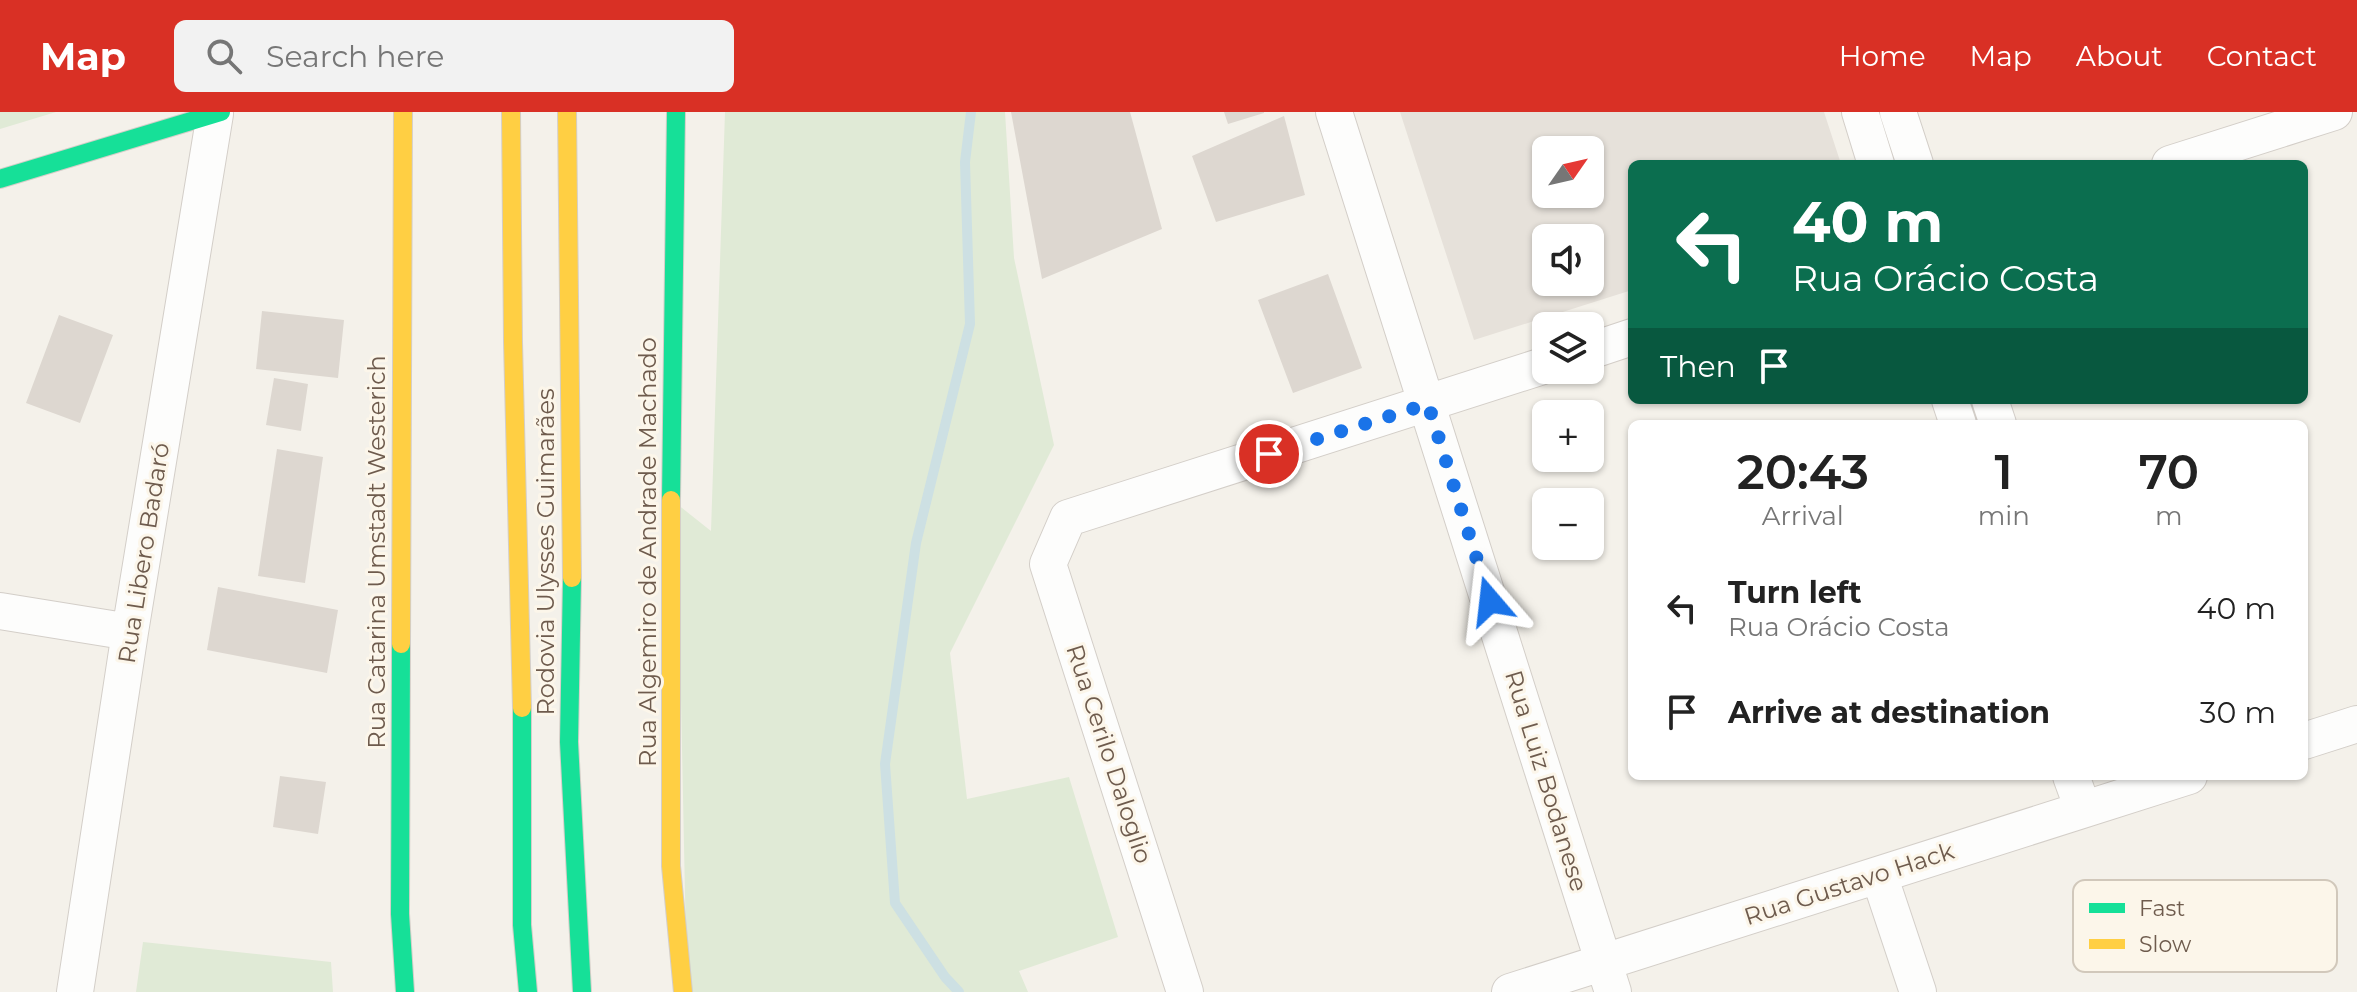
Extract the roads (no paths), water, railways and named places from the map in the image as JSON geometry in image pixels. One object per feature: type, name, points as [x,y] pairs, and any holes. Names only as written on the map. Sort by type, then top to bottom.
[{"type":"main road","name":"Rua Catarina Umstadt Westerich","points":[[403,112],[400,914],[405,992]]},
{"type":"main road","name":"Rodovia Ulysses Guimarães","points":[[511,112],[521,655],[522,925],[528,992]]},
{"type":"main road","name":"Rodovia Ulysses Guimarães","points":[[567,112],[572,579],[569,742],[582,992]]},
{"type":"main road","name":"Rua Algemiro de Andrade Machado","points":[[676,112],[671,866],[683,992]]},
{"type":"main road","points":[[0,179],[218,113]]},
{"type":"street","name":"Rua Luiz Bodanese","points":[[1334,112],[1608,977]]},
{"type":"street","points":[[1860,112],[1875,160]]},
{"type":"street","points":[[1898,112],[1914,160]]},
{"type":"street","points":[[2183,160],[2334,112]]},
{"type":"street","name":"Rua Libero Badaró","points":[[75,992],[130,632],[218,113]]},
{"type":"street","points":[[1604,346],[1628,338]]},
{"type":"street","points":[[1428,404],[1532,370]]},
{"type":"street","name":"Rua Cerilo Daloglio","points":[[1185,992],[1048,564],[1068,518],[1428,404]]},
{"type":"street","points":[[0,611],[130,632]]},
{"type":"street","points":[[2308,740],[2357,724]]},
{"type":"street","name":"Rua Gustavo Hack","points":[[1510,992],[1608,977],[1879,875],[2092,790],[2161,780]]},
{"type":"street","points":[[1879,875],[1918,992]]},
{"type":"waterway","points":[[959,992],[945,977],[895,903],[885,764],[916,543],[970,324],[965,162],[971,112]]}]
